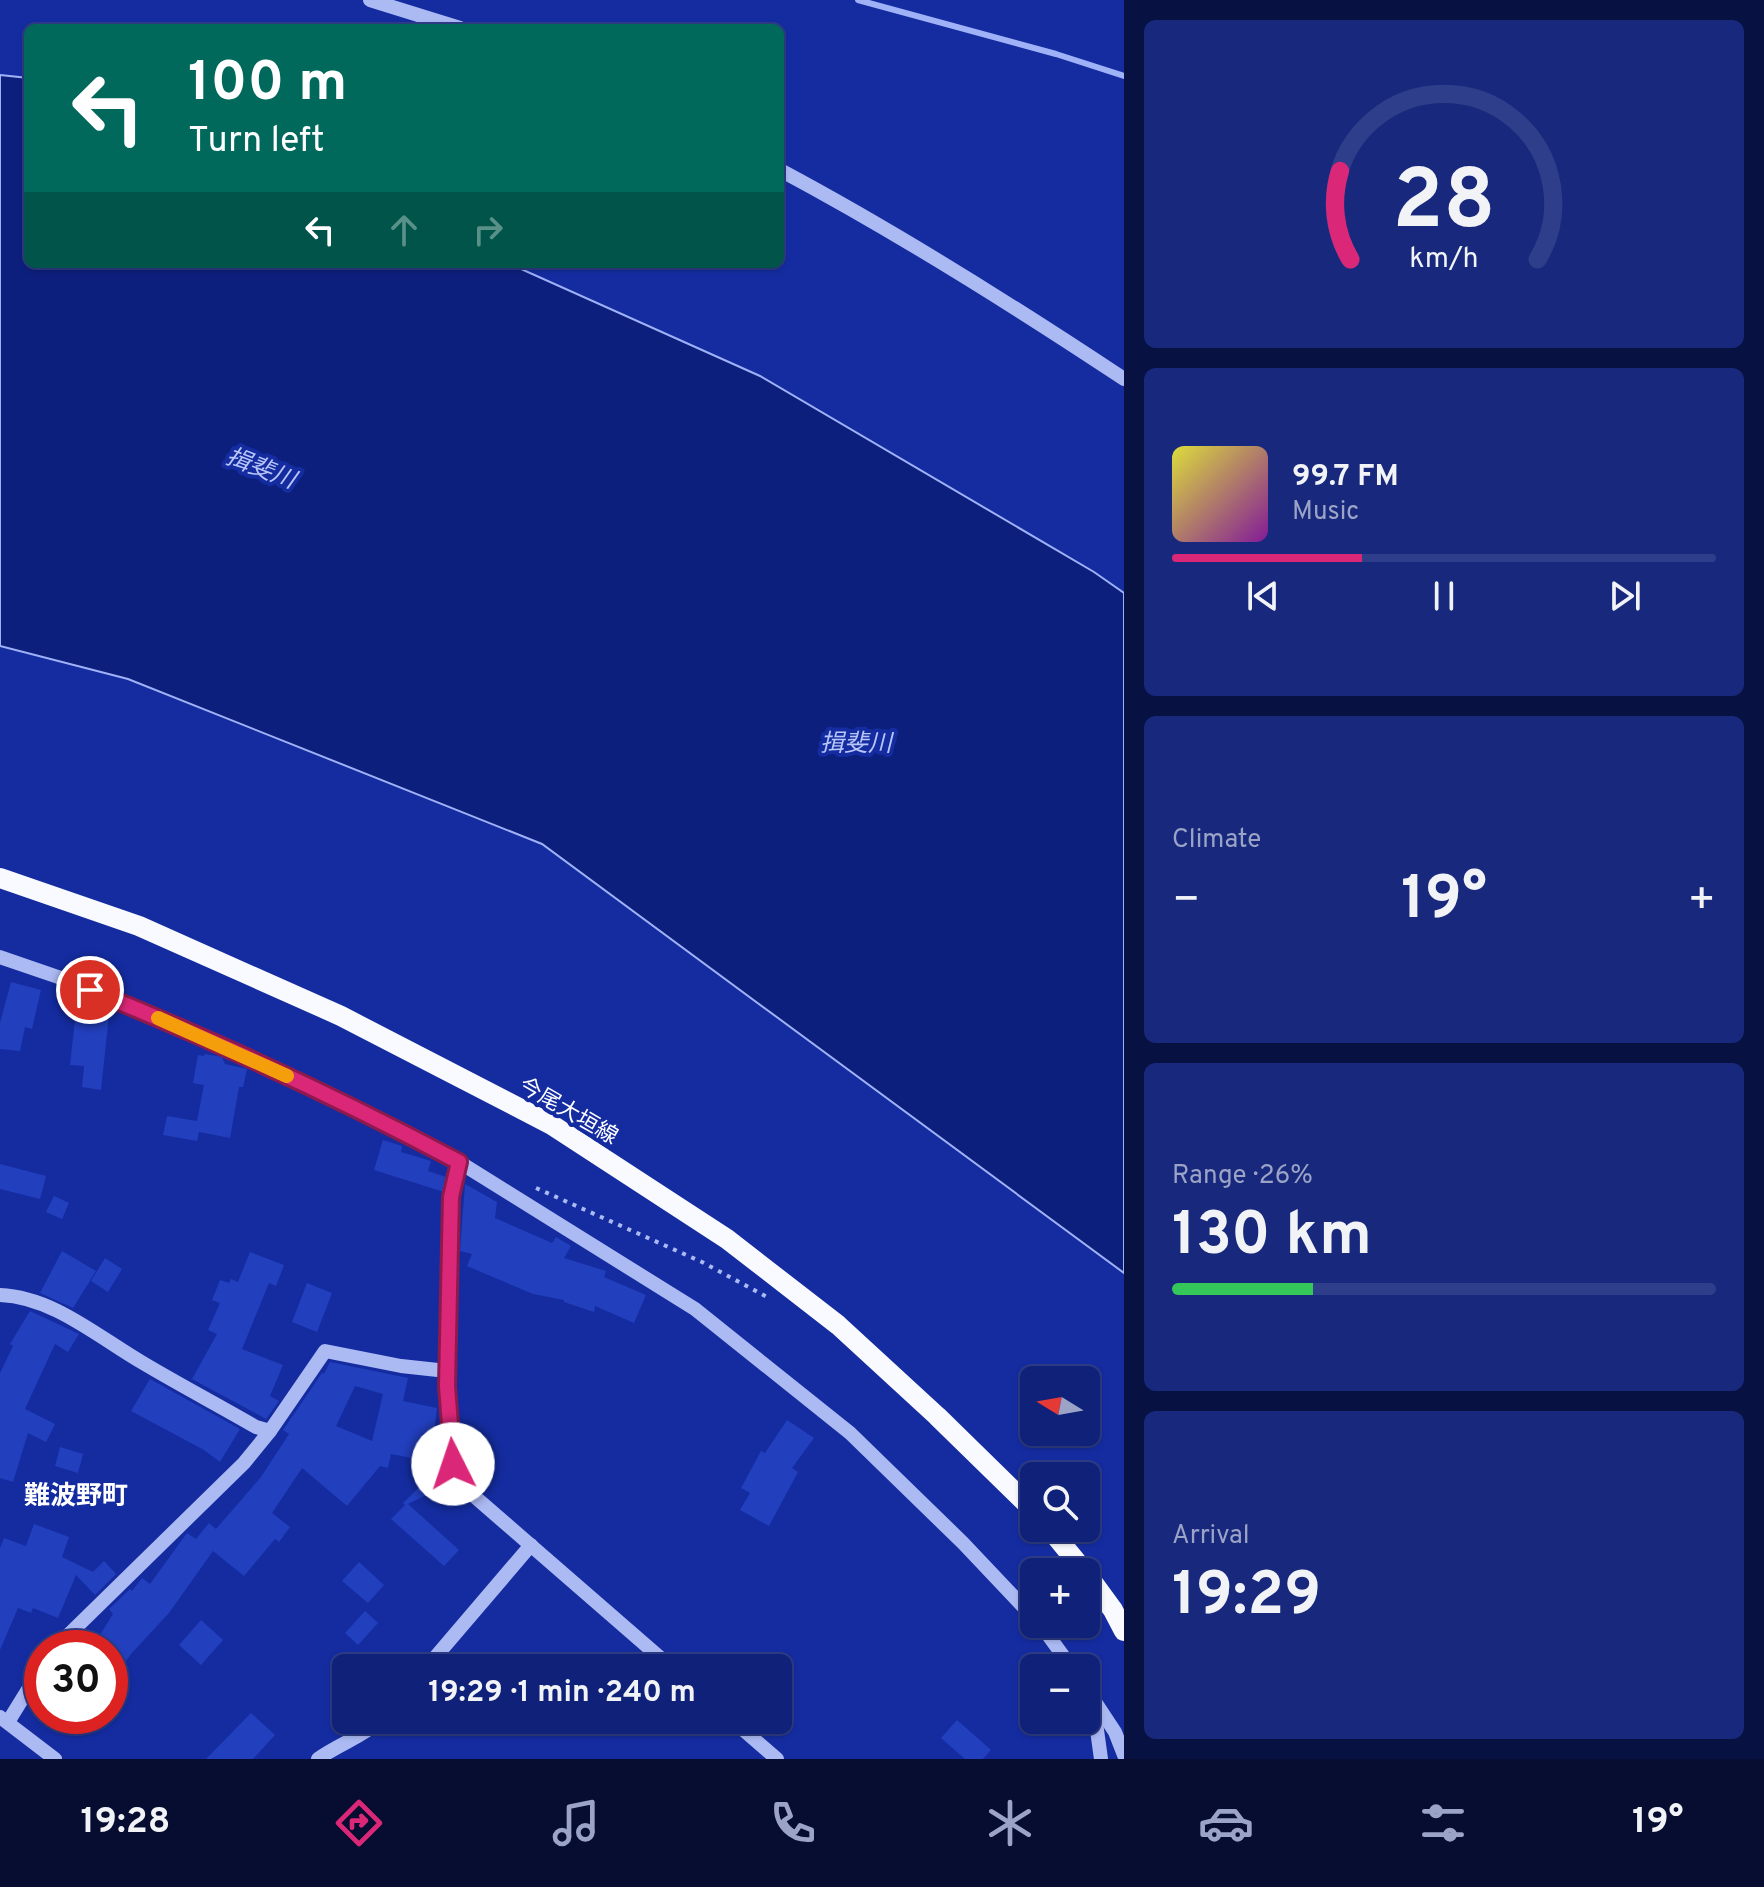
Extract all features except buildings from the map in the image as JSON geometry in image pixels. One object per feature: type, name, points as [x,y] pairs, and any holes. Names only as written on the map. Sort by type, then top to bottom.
[{"type":"main road","name":"今尾大垣線","points":[[0,878],[168,938],[398,1044],[552,1125],[727,1239],[838,1325],[1020,1497]]},
{"type":"main road","points":[[1061,1542],[1074,1558]]},
{"type":"main road","points":[[1100,1592],[1124,1631]]},
{"type":"street","points":[[370,0],[447,24]]},
{"type":"street","points":[[784,172],[880,223],[989,289],[1124,379]]},
{"type":"street","points":[[0,957],[61,978],[203,1036],[368,1113],[459,1162],[695,1309],[850,1433],[1020,1603]]},
{"type":"street","points":[[459,1162],[451,1197],[447,1371],[453,1464],[459,1483],[656,1654]]},
{"type":"street","points":[[0,1295],[21,1296],[45,1304],[146,1365],[256,1427],[270,1431]]},
{"type":"street","points":[[73,1630],[244,1463],[325,1351],[401,1366],[447,1371]]},
{"type":"street","points":[[438,1654],[531,1545]]},
{"type":"street","points":[[24,1692],[4,1720],[55,1759]]},
{"type":"street","points":[[1100,1709],[1115,1732],[1124,1755]]},
{"type":"street","points":[[318,1759],[338,1745],[365,1734]]},
{"type":"street","points":[[748,1734],[777,1759]]},
{"type":"street","points":[[1097,1734],[1101,1759]]},
{"type":"path","points":[[524,1183],[702,1262],[777,1303]]},
{"type":"water","name":"揖斐川","points":[[0,75],[24,78],[24,268],[519,268],[760,376],[1094,572],[1124,593],[1124,1273],[542,844],[128,679],[0,646]]},
{"type":"waterway","points":[[858,0],[1056,54],[1124,76]]},
{"type":"slow traffic","points":[[158,1018],[287,1076]]},
{"type":"district","name":"難波野町","points":[[76,1495]]},
{"type":"route","points":[[90,990],[203,1036],[368,1113],[459,1162],[451,1197],[447,1386],[453,1464]]}]
